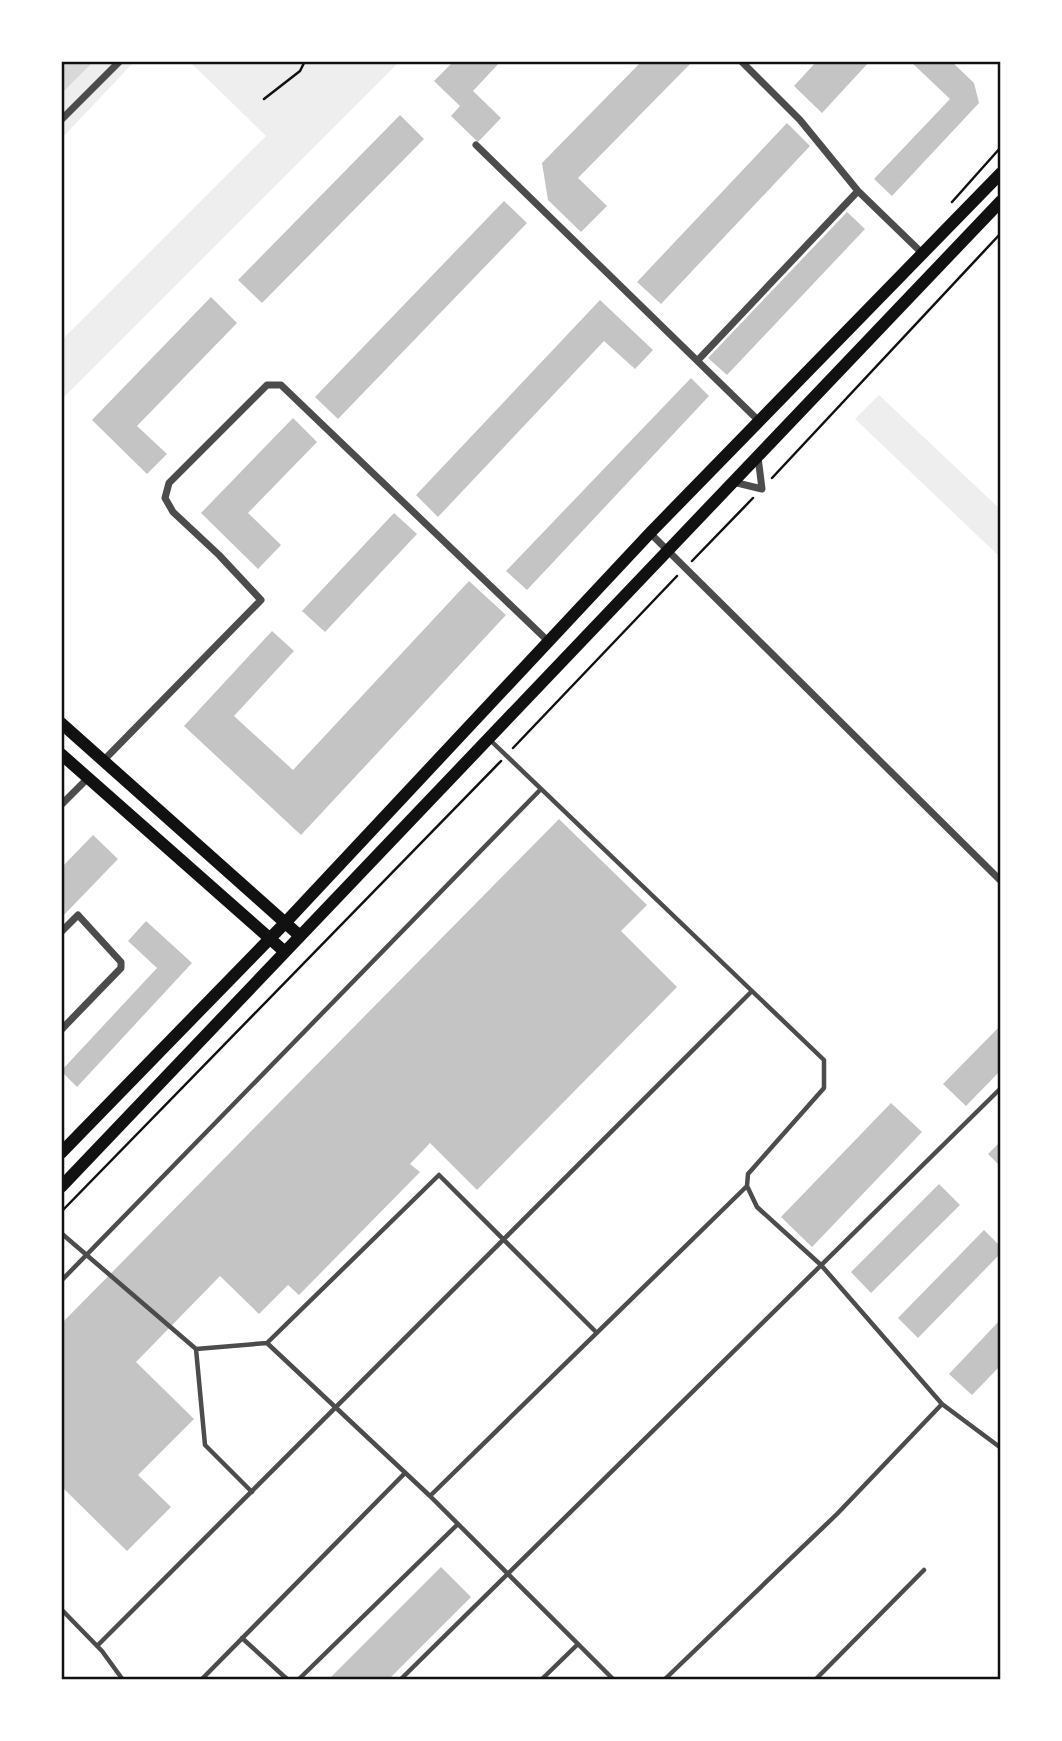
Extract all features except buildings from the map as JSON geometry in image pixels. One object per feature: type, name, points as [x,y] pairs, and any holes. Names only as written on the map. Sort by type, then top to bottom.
[{"type":"main road","points":[[61,1153],[285,923],[650,533],[761,423],[1001,173]]},
{"type":"main road","points":[[61,1187],[1001,201]]},
{"type":"main road","points":[[61,723],[300,936]]},
{"type":"main road","points":[[61,754],[285,952]]},
{"type":"street","points":[[61,120],[120,61]]},
{"type":"street","points":[[741,61],[800,120],[858,191],[923,255]]},
{"type":"street","points":[[476,145],[565,235],[699,359],[699,363],[761,423]]},
{"type":"street","points":[[699,359],[858,191]]},
{"type":"street","points":[[103,761],[261,600],[219,555],[173,512],[165,498],[169,483],[267,385],[281,385],[549,642]]},
{"type":"street","points":[[733,482],[762,489],[758,456]]},
{"type":"street","points":[[650,533],[1001,881]]},
{"type":"street","points":[[61,805],[88,778]]},
{"type":"street","points":[[61,932],[78,915],[121,961],[121,968],[61,1030]]},
{"type":"lane","points":[[488,739],[824,1060],[824,1088],[748,1174],[747,1186],[757,1207],[821,1265],[943,1404],[1001,1448]]},
{"type":"lane","points":[[61,1281],[541,789]]},
{"type":"lane","points":[[97,1646],[752,991]]},
{"type":"lane","points":[[400,1680],[1001,1087]]},
{"type":"lane","points":[[61,1233],[85,1257],[196,1349],[267,1343],[439,1175],[597,1333]]},
{"type":"lane","points":[[430,1496],[747,1186]]},
{"type":"lane","points":[[267,1343],[338,1406],[614,1680]]},
{"type":"lane","points":[[196,1349],[205,1445],[252,1492]]},
{"type":"lane","points":[[664,1680],[837,1514],[943,1404]]},
{"type":"lane","points":[[201,1680],[405,1473]]},
{"type":"lane","points":[[298,1680],[458,1524]]},
{"type":"lane","points":[[815,1680],[924,1570]]},
{"type":"lane","points":[[61,1609],[97,1646],[122,1680]]},
{"type":"lane","points":[[242,1638],[288,1680]]},
{"type":"lane","points":[[541,1680],[578,1644]]},
{"type":"path","points":[[264,99],[300,71],[305,61]]},
{"type":"path","points":[[61,1212],[762,489],[1001,233]]},
{"type":"shaded area","points":[[61,61],[135,61],[61,139]]},
{"type":"shaded area","points":[[61,61],[94,61],[61,94]]},
{"type":"shaded area","points":[[189,61],[400,61],[61,400],[61,341],[266,136]]},
{"type":"shaded area","points":[[879,395],[1001,510],[1001,558],[855,419]]}]
